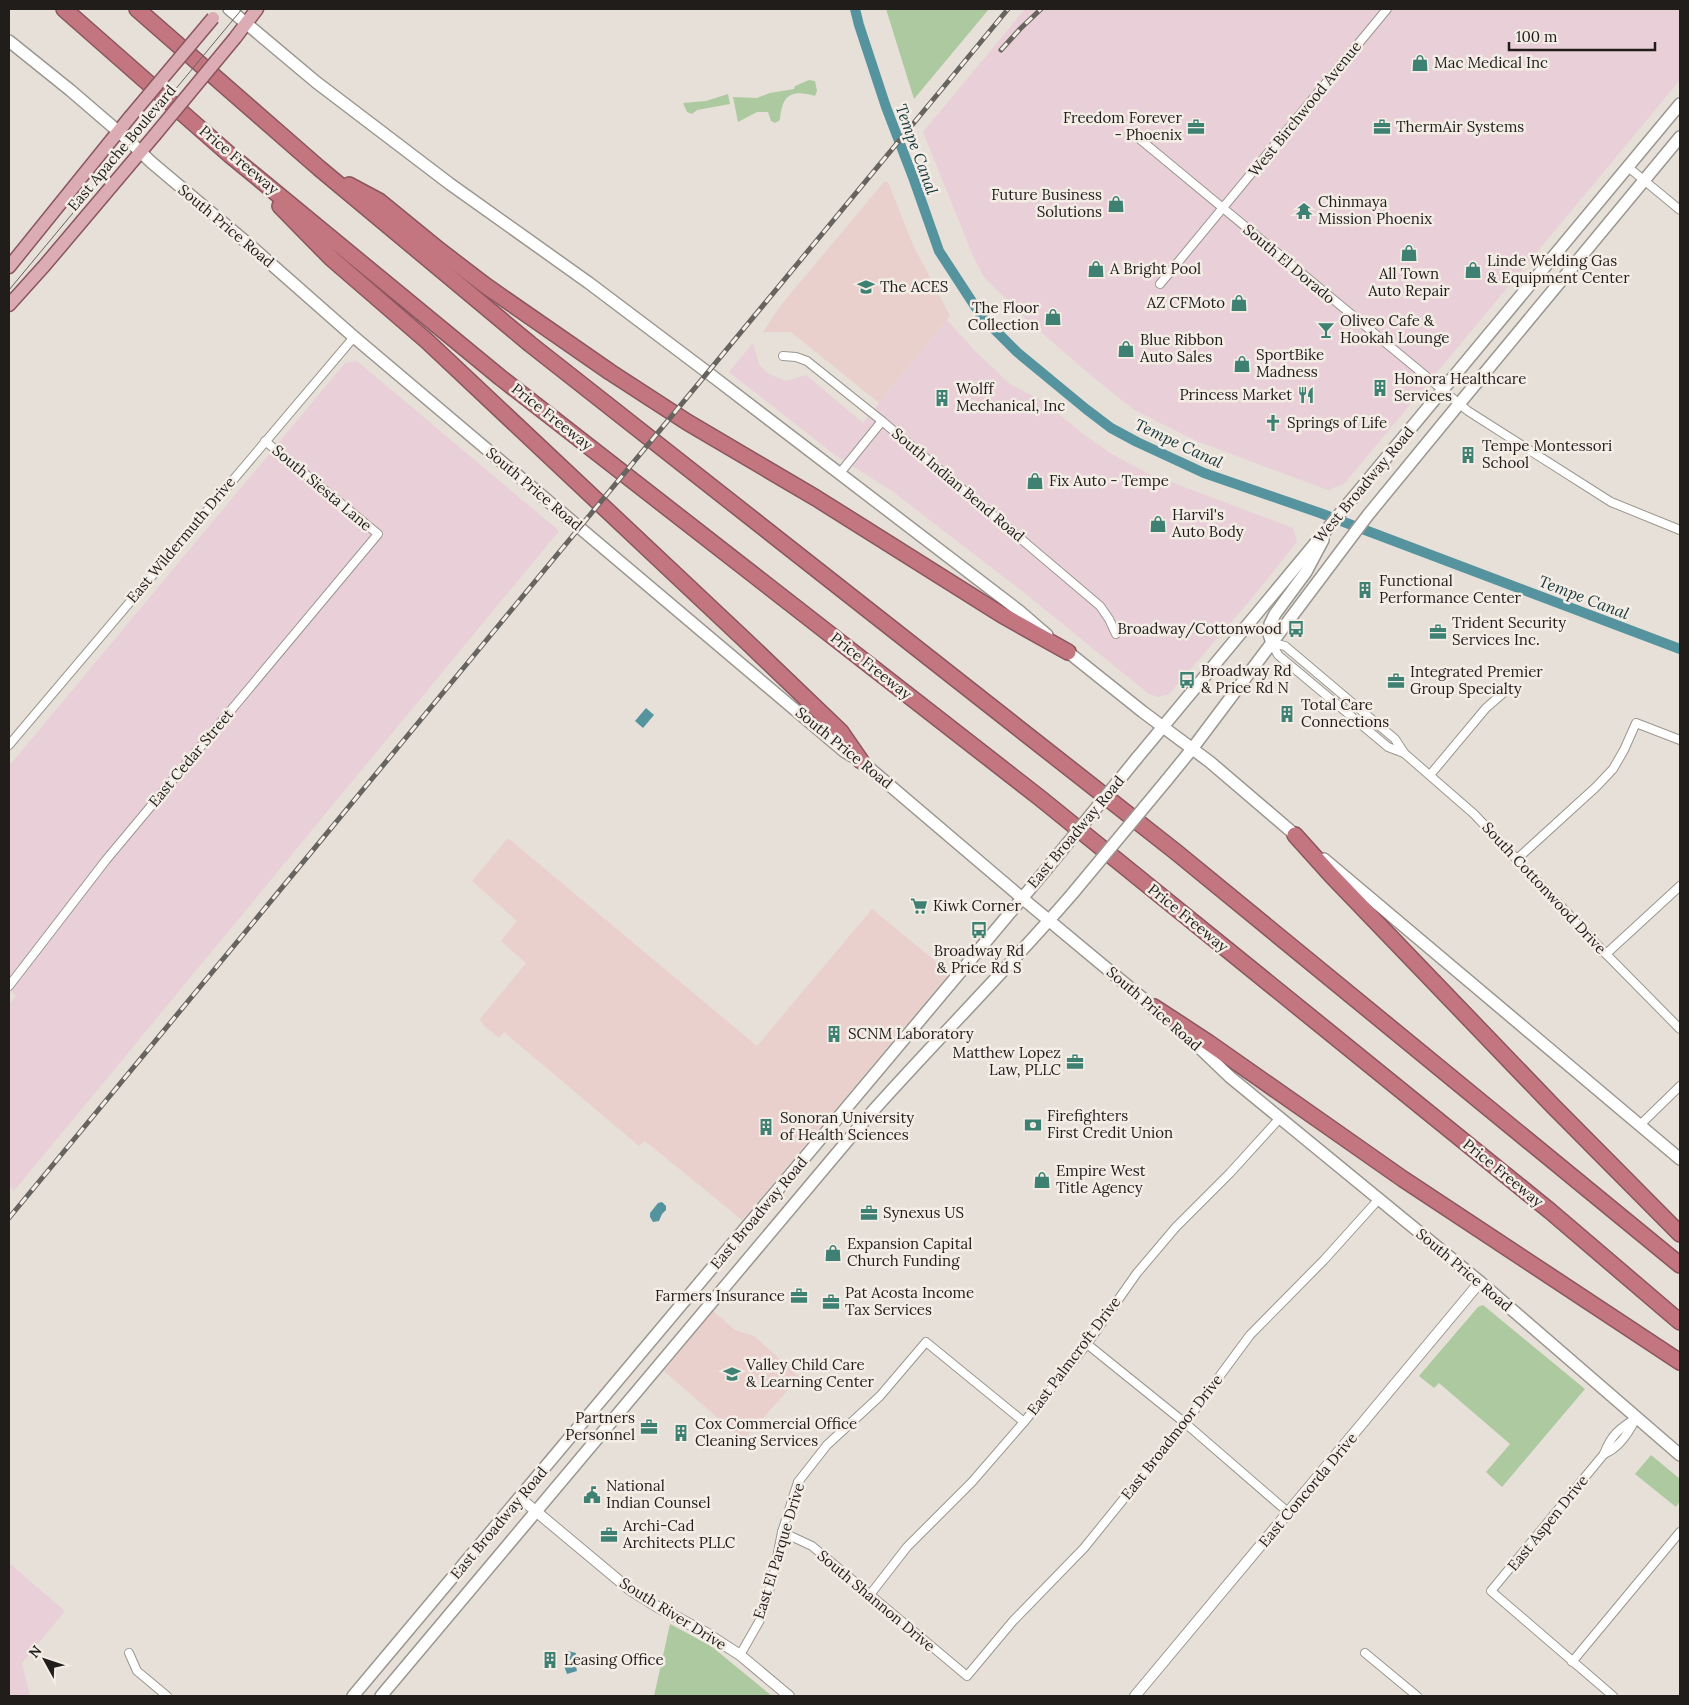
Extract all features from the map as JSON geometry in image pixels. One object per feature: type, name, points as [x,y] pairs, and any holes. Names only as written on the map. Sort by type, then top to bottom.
[{"type":"highway","name":"Price Freeway","points":[[64,9],[230,155],[501,378],[1040,798],[1550,1211],[1680,1322]]},
{"type":"highway","points":[[136,9],[320,168],[530,344],[1176,852],[1680,1265]]},
{"type":"highway","points":[[230,155],[331,258],[427,341],[841,732],[861,761]]},
{"type":"highway","points":[[320,168],[379,201],[486,286],[610,372],[687,422],[832,508],[1002,615],[1068,652]]},
{"type":"highway","points":[[1296,835],[1331,875],[1553,1106],[1680,1234]]},
{"type":"highway","points":[[1154,1007],[1209,1043],[1402,1179],[1680,1362]]},
{"type":"main road","points":[[229,9],[316,82],[450,184],[597,289],[840,473],[1018,610],[1068,652],[1210,762],[1680,1159]]},
{"type":"main road","name":"East Apache Boulevard","points":[[9,305],[154,136],[257,9]]},
{"type":"main road","name":"East Apache Boulevard","points":[[9,267],[216,13]]},
{"type":"main road","name":"South Price Road","points":[[9,41],[118,131],[354,337],[845,752],[861,761],[1049,921],[1154,1007],[1230,1077],[1480,1282],[1680,1455]]},
{"type":"main road","name":"West Broadway Road","points":[[1163,727],[1680,104]]},
{"type":"main road","name":"West Broadway Road","points":[[1192,749],[1368,515],[1680,137]]},
{"type":"main road","points":[[1272,643],[1269,634],[1270,624],[1275,614],[1306,572],[1323,542],[1323,533]]},
{"type":"main road","name":"East Broadway Road","points":[[353,1696],[848,1108],[1163,727]]},
{"type":"main road","name":"East Broadway Road","points":[[381,1696],[864,1121],[909,1070],[1049,921],[1192,749]]},
{"type":"main road","points":[[848,1108],[864,1121]]},
{"type":"main road","points":[[755,1218],[772,1232]]},
{"type":"street","name":"West Birchwood Avenue","points":[[1160,284],[1388,9]]},
{"type":"street","name":"South El Dorado","points":[[1136,136],[1458,404],[1611,502],[1680,530]]},
{"type":"street","points":[[1628,167],[1680,210]]},
{"type":"street","name":"East Wildermuth Drive","points":[[9,745],[354,337]]},
{"type":"street","name":"South Indian Bend Road","points":[[783,356],[796,357],[807,361],[882,421],[1100,606],[1116,634]]},
{"type":"street","points":[[840,473],[882,421]]},
{"type":"street","name":"South Siesta Lane","points":[[265,441],[378,534]]},
{"type":"street","name":"East Cedar Street","points":[[9,986],[106,860],[378,534]]},
{"type":"street","name":"South Cottonwood Drive","points":[[1272,643],[1278,655],[1327,697],[1388,747],[1404,753]]},
{"type":"street","name":"South Cottonwood Drive","points":[[1272,643],[1285,646],[1396,740],[1404,753],[1474,814],[1606,954],[1680,1029]]},
{"type":"street","points":[[1430,775],[1486,708],[1510,687]]},
{"type":"street","points":[[1327,697],[1332,696],[1343,701],[1348,699]]},
{"type":"street","points":[[1517,859],[1596,787],[1613,769],[1636,723],[1680,740]]},
{"type":"street","points":[[1606,954],[1680,886]]},
{"type":"street","points":[[1640,1125],[1680,1086]]},
{"type":"street","name":"East Palmcroft Drive","points":[[869,1596],[907,1547],[972,1482],[1024,1422],[1086,1344],[1137,1273],[1176,1227],[1230,1173],[1280,1118]]},
{"type":"street","name":"East Broadmoor Drive","points":[[967,1676],[1013,1621],[1084,1548],[1185,1424],[1250,1335],[1324,1260],[1378,1200]]},
{"type":"street","name":"East Concorda Drive","points":[[1135,1696],[1480,1282]]},
{"type":"street","name":"East El Parque Drive","points":[[740,1655],[760,1620],[773,1578],[782,1532],[798,1482],[827,1445],[880,1396],[926,1342],[1024,1422]]},
{"type":"street","points":[[1086,1344],[1185,1424],[1289,1513]]},
{"type":"street","name":"East Aspen Drive","points":[[1572,1662],[1491,1591],[1604,1454],[1608,1442],[1619,1428],[1636,1418]]},
{"type":"street","name":"South River Drive","points":[[520,1498],[629,1589],[706,1633],[740,1655],[789,1696]]},
{"type":"street","name":"South Shannon Drive","points":[[782,1532],[812,1546],[869,1596],[967,1676]]},
{"type":"street","points":[[1613,1696],[1572,1662],[1680,1532]]},
{"type":"street","points":[[129,1653],[137,1671],[167,1696]]},
{"type":"street","points":[[1365,1653],[1417,1696]]},
{"type":"shaded area","points":[[1025,9],[1680,9],[1680,80],[1344,484],[1328,490],[1199,442],[1133,409],[1025,318],[984,277],[973,256],[923,132]]},
{"type":"shaded area","name":"The ACES","points":[[884,182],[888,182],[913,245],[950,316],[879,403],[791,332],[763,332],[781,305]]},
{"type":"shaded area","points":[[947,320],[975,351],[1010,384],[1044,402],[1110,453],[1147,473],[1293,528],[1297,542],[1253,597],[1169,694],[1158,697],[1149,694],[1027,595],[892,491],[835,455],[729,372],[753,343],[759,364],[767,373],[786,381],[806,375],[863,423]]},
{"type":"shaded area","points":[[357,361],[559,531],[14,1191],[9,1185],[9,1005],[16,996],[9,990],[9,766],[345,363]]},
{"type":"shaded area","points":[[508,838],[757,1046],[872,909],[950,973],[742,1220],[645,1141],[639,1146],[504,1032],[499,1038],[484,1026],[480,1019],[526,963],[501,941],[517,921],[472,881]]},
{"type":"shaded area","name":"Valley Child Care & Learning Center","points":[[713,1311],[735,1330],[754,1336],[800,1377],[743,1440],[664,1371]]},
{"type":"shaded area","points":[[9,1563],[65,1611],[22,1663],[30,1696],[9,1696]]},
{"type":"green space","points":[[886,9],[989,9],[914,99]]},
{"type":"green space","points":[[809,80],[815,81],[817,91],[815,96],[800,93],[789,96],[783,105],[780,120],[775,123],[771,121],[768,112],[757,112],[738,122],[733,97],[757,98],[770,93],[794,89],[795,86]]},
{"type":"green space","points":[[728,94],[730,104],[697,110],[692,114],[687,112],[683,103],[706,101]]},
{"type":"green space","points":[[1483,1305],[1585,1389],[1502,1487],[1486,1472],[1510,1444],[1439,1383],[1434,1388],[1419,1376],[1478,1307]]},
{"type":"green space","points":[[1651,1455],[1680,1479],[1680,1501],[1676,1507],[1635,1474]]},
{"type":"green space","points":[[670,1624],[711,1646],[772,1696],[654,1696]]},
{"type":"water","points":[[646,708],[654,715],[643,728],[635,721]]},
{"type":"water","points":[[662,1202],[666,1206],[666,1210],[659,1221],[653,1222],[650,1213],[658,1203]]},
{"type":"water","points":[[568,1651],[576,1653],[577,1671],[567,1674],[564,1666]]},
{"type":"waterway","name":"Tempe Canal","points":[[855,9],[886,107],[939,251],[982,317],[1017,352],[1086,409],[1111,428],[1204,473],[1320,513],[1680,649]]},
{"type":"tram line","points":[[9,290],[242,9]]},
{"type":"railway","points":[[9,1218],[1008,9]]},
{"type":"railway","points":[[1001,50],[1041,9]]},
{"type":"place","name":"Mac Medical Inc","points":[[1420,63]]},
{"type":"place","name":"Freedom Forever - Phoenix","points":[[1196,127]]},
{"type":"place","name":"ThermAir Systems","points":[[1382,127]]},
{"type":"place","name":"Future Business Solutions","points":[[1116,204]]},
{"type":"place","name":"Chinmaya Mission Phoenix","points":[[1304,211]]},
{"type":"place","name":"All Town Auto Repair","points":[[1409,253]]},
{"type":"place","name":"A Bright Pool","points":[[1096,269]]},
{"type":"place","name":"Linde Welding Gas & Equipment Center","points":[[1473,270]]},
{"type":"place","name":"The ACES","points":[[866,287]]},
{"type":"place","name":"AZ CFMoto","points":[[1239,303]]},
{"type":"place","name":"The Floor Collection","points":[[1053,317]]},
{"type":"place","name":"Oliveo Cafe & Hookah Lounge","points":[[1326,330]]},
{"type":"place","name":"Blue Ribbon Auto Sales","points":[[1126,349]]},
{"type":"place","name":"SportBike Madness","points":[[1242,364]]},
{"type":"place","name":"Honora Healthcare Services","points":[[1380,388]]},
{"type":"place","name":"Princess Market","points":[[1306,395]]},
{"type":"place","name":"Wolff Mechanical, Inc","points":[[942,398]]},
{"type":"place","name":"Springs of Life","points":[[1273,423]]},
{"type":"place","name":"Tempe Montessori School","points":[[1468,455]]},
{"type":"place","name":"Fix Auto - Tempe","points":[[1035,481]]},
{"type":"place","name":"Harvil's Auto Body","points":[[1158,524]]},
{"type":"place","name":"Functional Performance Center","points":[[1365,590]]},
{"type":"place","name":"Broadway/Cottonwood","points":[[1296,629]]},
{"type":"place","name":"Trident Security Services Inc.","points":[[1438,632]]},
{"type":"place","name":"Broadway Rd & Price Rd N","points":[[1187,680]]},
{"type":"place","name":"Integrated Premier Group Specialty","points":[[1396,681]]},
{"type":"place","name":"Total Care Connections","points":[[1287,714]]},
{"type":"place","name":"Kiwk Corner","points":[[919,906]]},
{"type":"place","name":"Broadway Rd & Price Rd S","points":[[979,930]]},
{"type":"place","name":"SCNM Laboratory","points":[[834,1034]]},
{"type":"place","name":"Matthew Lopez Law, PLLC","points":[[1075,1062]]},
{"type":"place","name":"Firefighters First Credit Union","points":[[1033,1125]]},
{"type":"place","name":"Sonoran University of Health Sciences","points":[[766,1127]]},
{"type":"place","name":"Empire West Title Agency","points":[[1042,1180]]},
{"type":"place","name":"Synexus US","points":[[869,1213]]},
{"type":"place","name":"Expansion Capital Church Funding","points":[[833,1253]]},
{"type":"place","name":"Farmers Insurance","points":[[799,1296]]},
{"type":"place","name":"Pat Acosta Income Tax Services","points":[[831,1302]]},
{"type":"place","name":"Valley Child Care & Learning Center","points":[[732,1374]]},
{"type":"place","name":"Partners Personnel","points":[[649,1427]]},
{"type":"place","name":"Cox Commercial Office Cleaning Services","points":[[681,1433]]},
{"type":"place","name":"National Indian Counsel","points":[[592,1495]]},
{"type":"place","name":"Archi-Cad Architects PLLC","points":[[609,1535]]},
{"type":"place","name":"Leasing Office","points":[[550,1660]]}]
